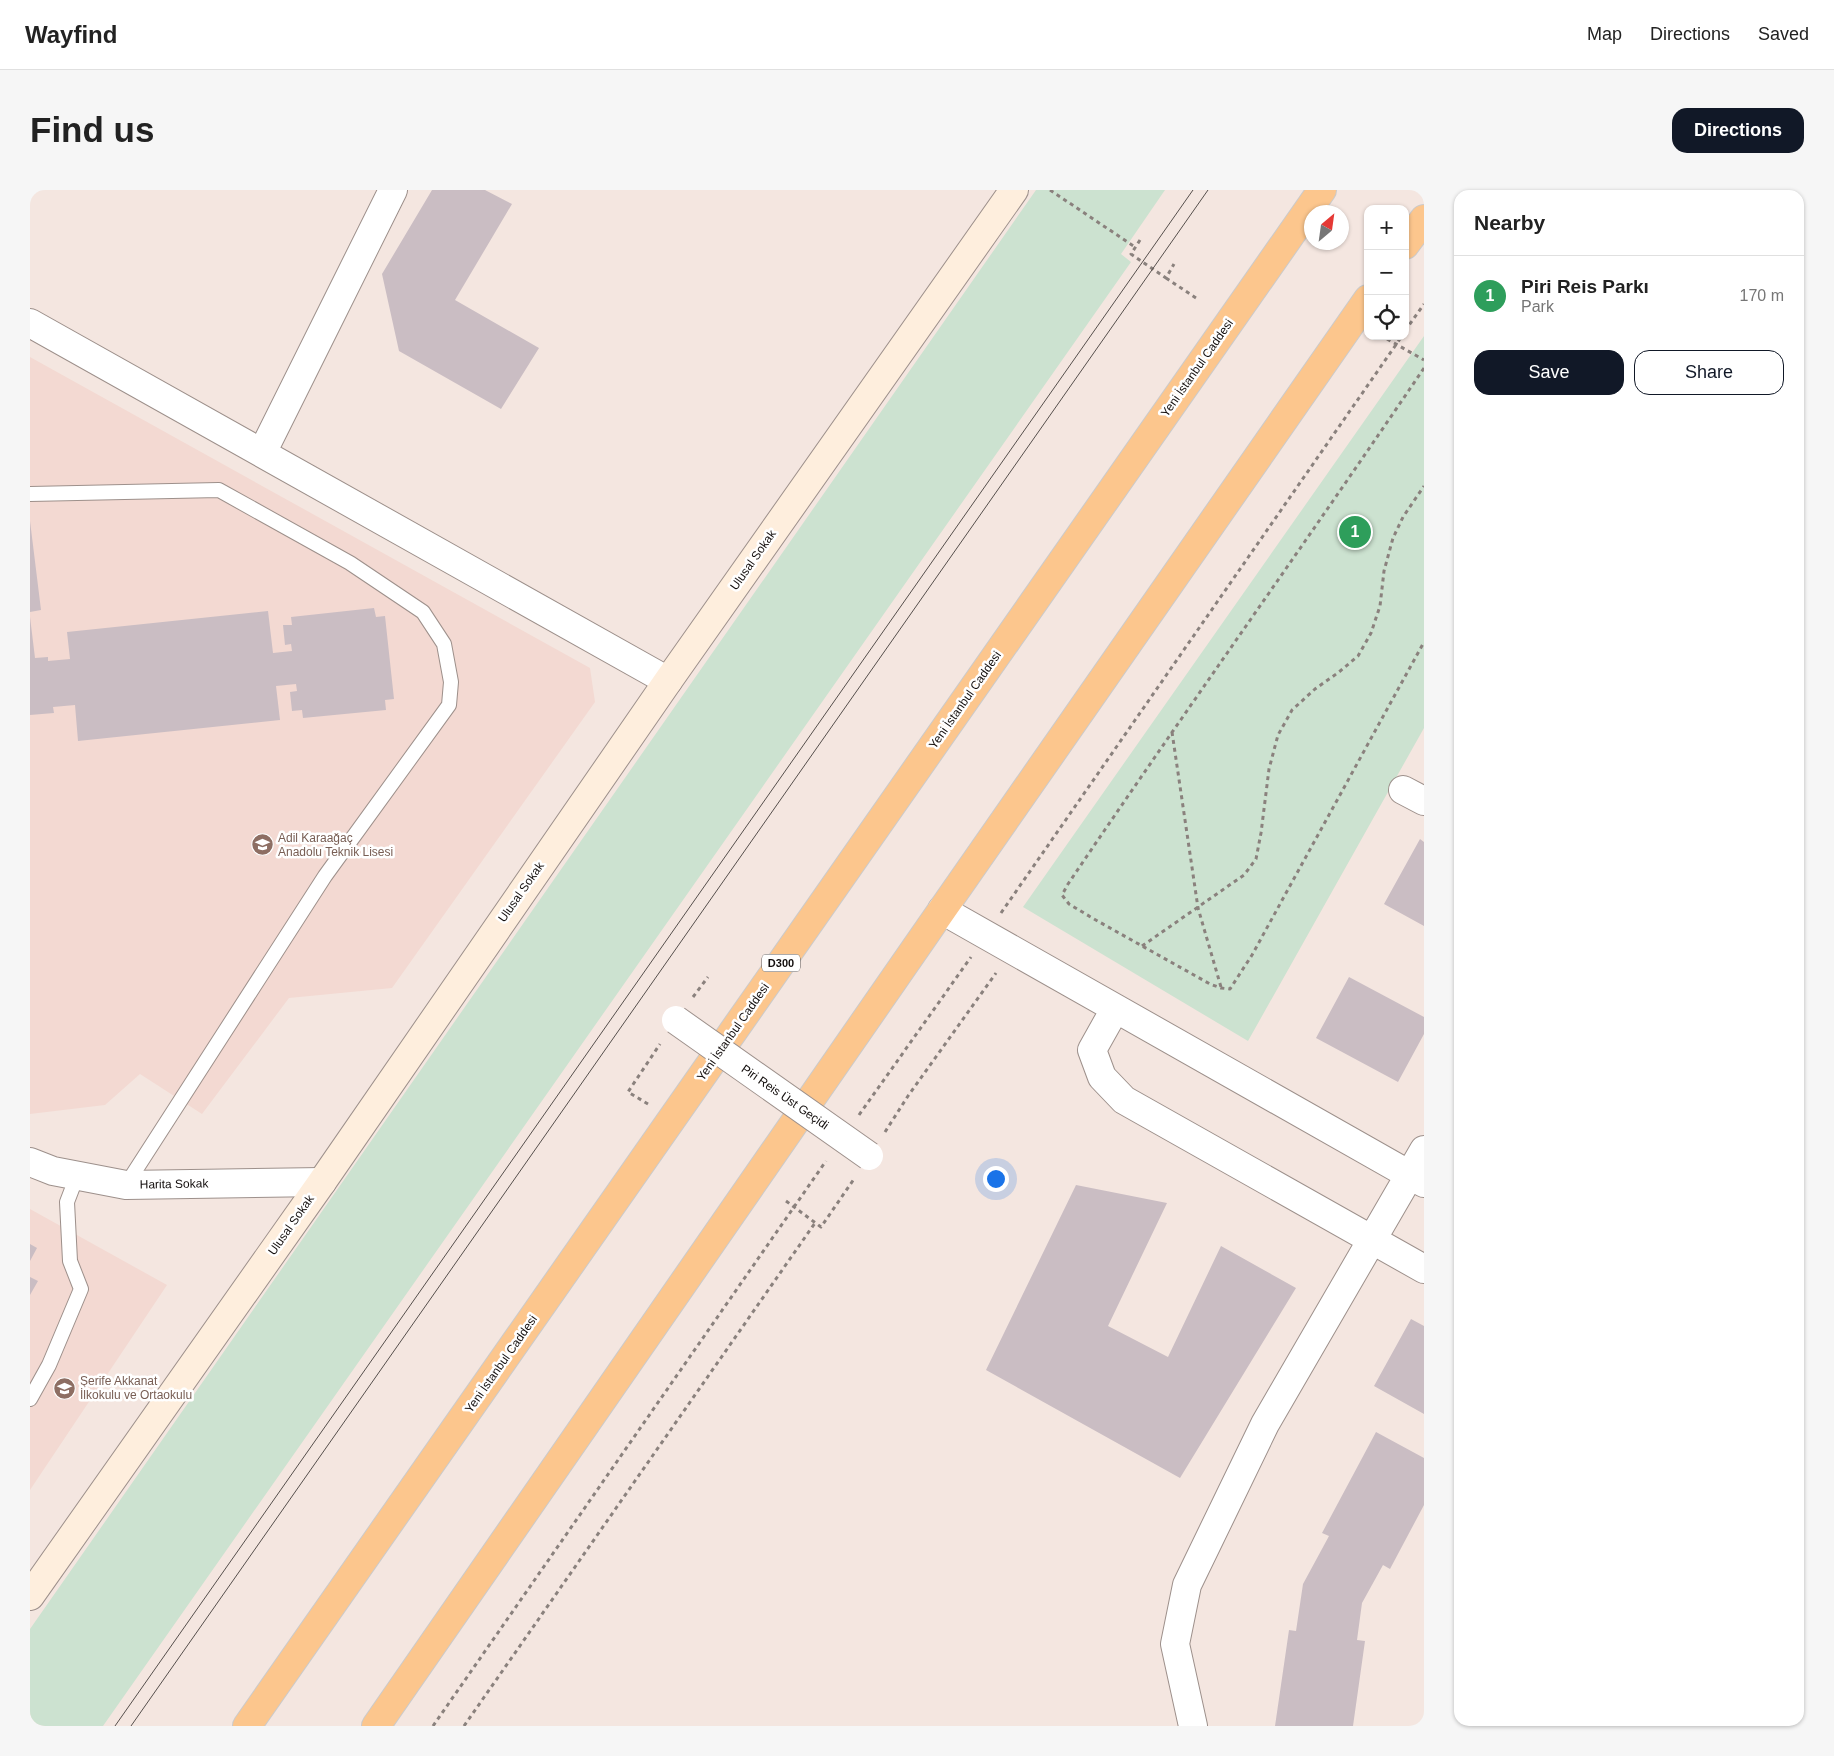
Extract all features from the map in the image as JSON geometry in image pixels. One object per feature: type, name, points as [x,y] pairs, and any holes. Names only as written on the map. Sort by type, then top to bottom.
[{"type":"highway","name":"Yeni İstanbul Caddesi","points":[[247,1726],[1322,190]]},
{"type":"highway","points":[[1409,239],[1424,218]]},
{"type":"highway","points":[[376,1726],[1364,305]]},
{"type":"street","points":[[262,453],[393,190]]},
{"type":"street","name":"Ulusal Sokak","points":[[30,1596],[322,1182],[668,681],[1014,190]]},
{"type":"street","points":[[30,323],[668,681]]},
{"type":"street","points":[[942,910],[1417,1179]]},
{"type":"street","points":[[1115,1008],[1092,1050],[1102,1077],[1124,1100],[1424,1269]]},
{"type":"street","name":"Piri Reis Üst Geçidi","points":[[676,1020],[870,1156]]},
{"type":"street","points":[[1194,1726],[1175,1644],[1188,1585],[1265,1424],[1372,1239],[1417,1179],[1424,1150]]},
{"type":"street","name":"Harita Sokak","points":[[30,1162],[53,1171],[126,1185],[322,1182]]},
{"type":"lane","points":[[30,494],[219,490],[350,563],[423,612],[444,644],[451,682],[449,705],[325,876],[126,1185]]},
{"type":"lane","points":[[30,1399],[49,1365],[81,1289],[70,1261],[67,1202],[77,1176]]},
{"type":"path","points":[[1050,190],[1135,247]]},
{"type":"path","points":[[1140,240],[1131,254],[1199,300]]},
{"type":"path","points":[[1166,278],[1174,264]]},
{"type":"path","points":[[1409,325],[1424,304]]},
{"type":"path","points":[[1389,340],[1424,360]]},
{"type":"path","points":[[857,1117],[986,935],[1399,340]]},
{"type":"path","points":[[1424,368],[1172,732],[1062,895],[1069,904],[1142,946],[1210,984],[1230,989],[1252,955],[1424,642]]},
{"type":"path","points":[[1142,946],[1244,875],[1256,859],[1269,769],[1278,735],[1292,710],[1315,688],[1358,656],[1371,633],[1380,606],[1384,571],[1393,538],[1403,517],[1424,486]]},
{"type":"path","points":[[1172,732],[1198,908],[1221,988]]},
{"type":"path","points":[[786,1201],[821,1227],[870,1156],[908,1096],[1012,951]]},
{"type":"path","points":[[628,1092],[676,1020]]},
{"type":"path","points":[[433,1726],[828,1158]]},
{"type":"path","points":[[464,1726],[814,1223]]},
{"type":"shaded area","name":"Adil Karaağaç Anadolu Teknik Lisesi","points":[[30,357],[590,668],[595,702],[392,988],[289,998],[202,1114],[140,1074],[105,1105],[30,1114]]},
{"type":"shaded area","name":"Şerife Akkanat İlkokulu ve Ortaokulu","points":[[30,1209],[167,1285],[30,1490]]},
{"type":"green space","points":[[1036,190],[1165,190],[1121,254],[1131,262],[103,1726],[30,1726],[30,1629]]},
{"type":"green space","points":[[1424,336],[1424,728],[1248,1041],[1023,907]]},
{"type":"building","points":[[432,190],[485,190],[512,204],[455,300],[539,348],[501,409],[399,351],[382,274]]},
{"type":"building","points":[[30,521],[41,610],[30,612]]},
{"type":"building","points":[[374,608],[376,617],[385,616],[394,699],[385,700],[386,710],[303,718],[302,710],[292,711],[290,692],[297,691],[296,684],[276,686],[280,720],[78,741],[75,705],[53,707],[54,713],[30,715],[30,617],[35,658],[48,657],[48,661],[70,659],[67,632],[268,611],[273,653],[292,651],[291,644],[285,645],[283,625],[292,625],[291,617]]},
{"type":"building","points":[[1420,839],[1424,842],[1424,926],[1384,904]]},
{"type":"building","points":[[1349,977],[1424,1017],[1424,1034],[1398,1082],[1316,1038]]},
{"type":"building","points":[[1076,1185],[1167,1203],[1108,1326],[1168,1357],[1221,1246],[1296,1288],[1180,1478],[986,1370]]},
{"type":"building","points":[[30,1244],[37,1248],[30,1261]]},
{"type":"building","points":[[30,1277],[38,1281],[30,1295]]},
{"type":"building","points":[[1411,1319],[1424,1326],[1424,1414],[1374,1386]]},
{"type":"building","points":[[1376,1432],[1424,1458],[1424,1505],[1390,1569],[1383,1565],[1362,1603],[1357,1640],[1365,1641],[1353,1726],[1275,1726],[1289,1630],[1296,1631],[1303,1584],[1329,1536],[1322,1533]]},
{"type":"tram line","points":[[115,1726],[1193,190]]},
{"type":"tram line","points":[[131,1726],[1208,190]]},
{"type":"place","name":"Piri Reis Parkı","points":[[1355,532]]},
{"type":"place","name":"Adil Karaağaç Anadolu Teknik Lisesi","points":[[262,845]]},
{"type":"place","name":"Şerife Akkanat İlkokulu ve Ortaokulu","points":[[64,1388]]}]
